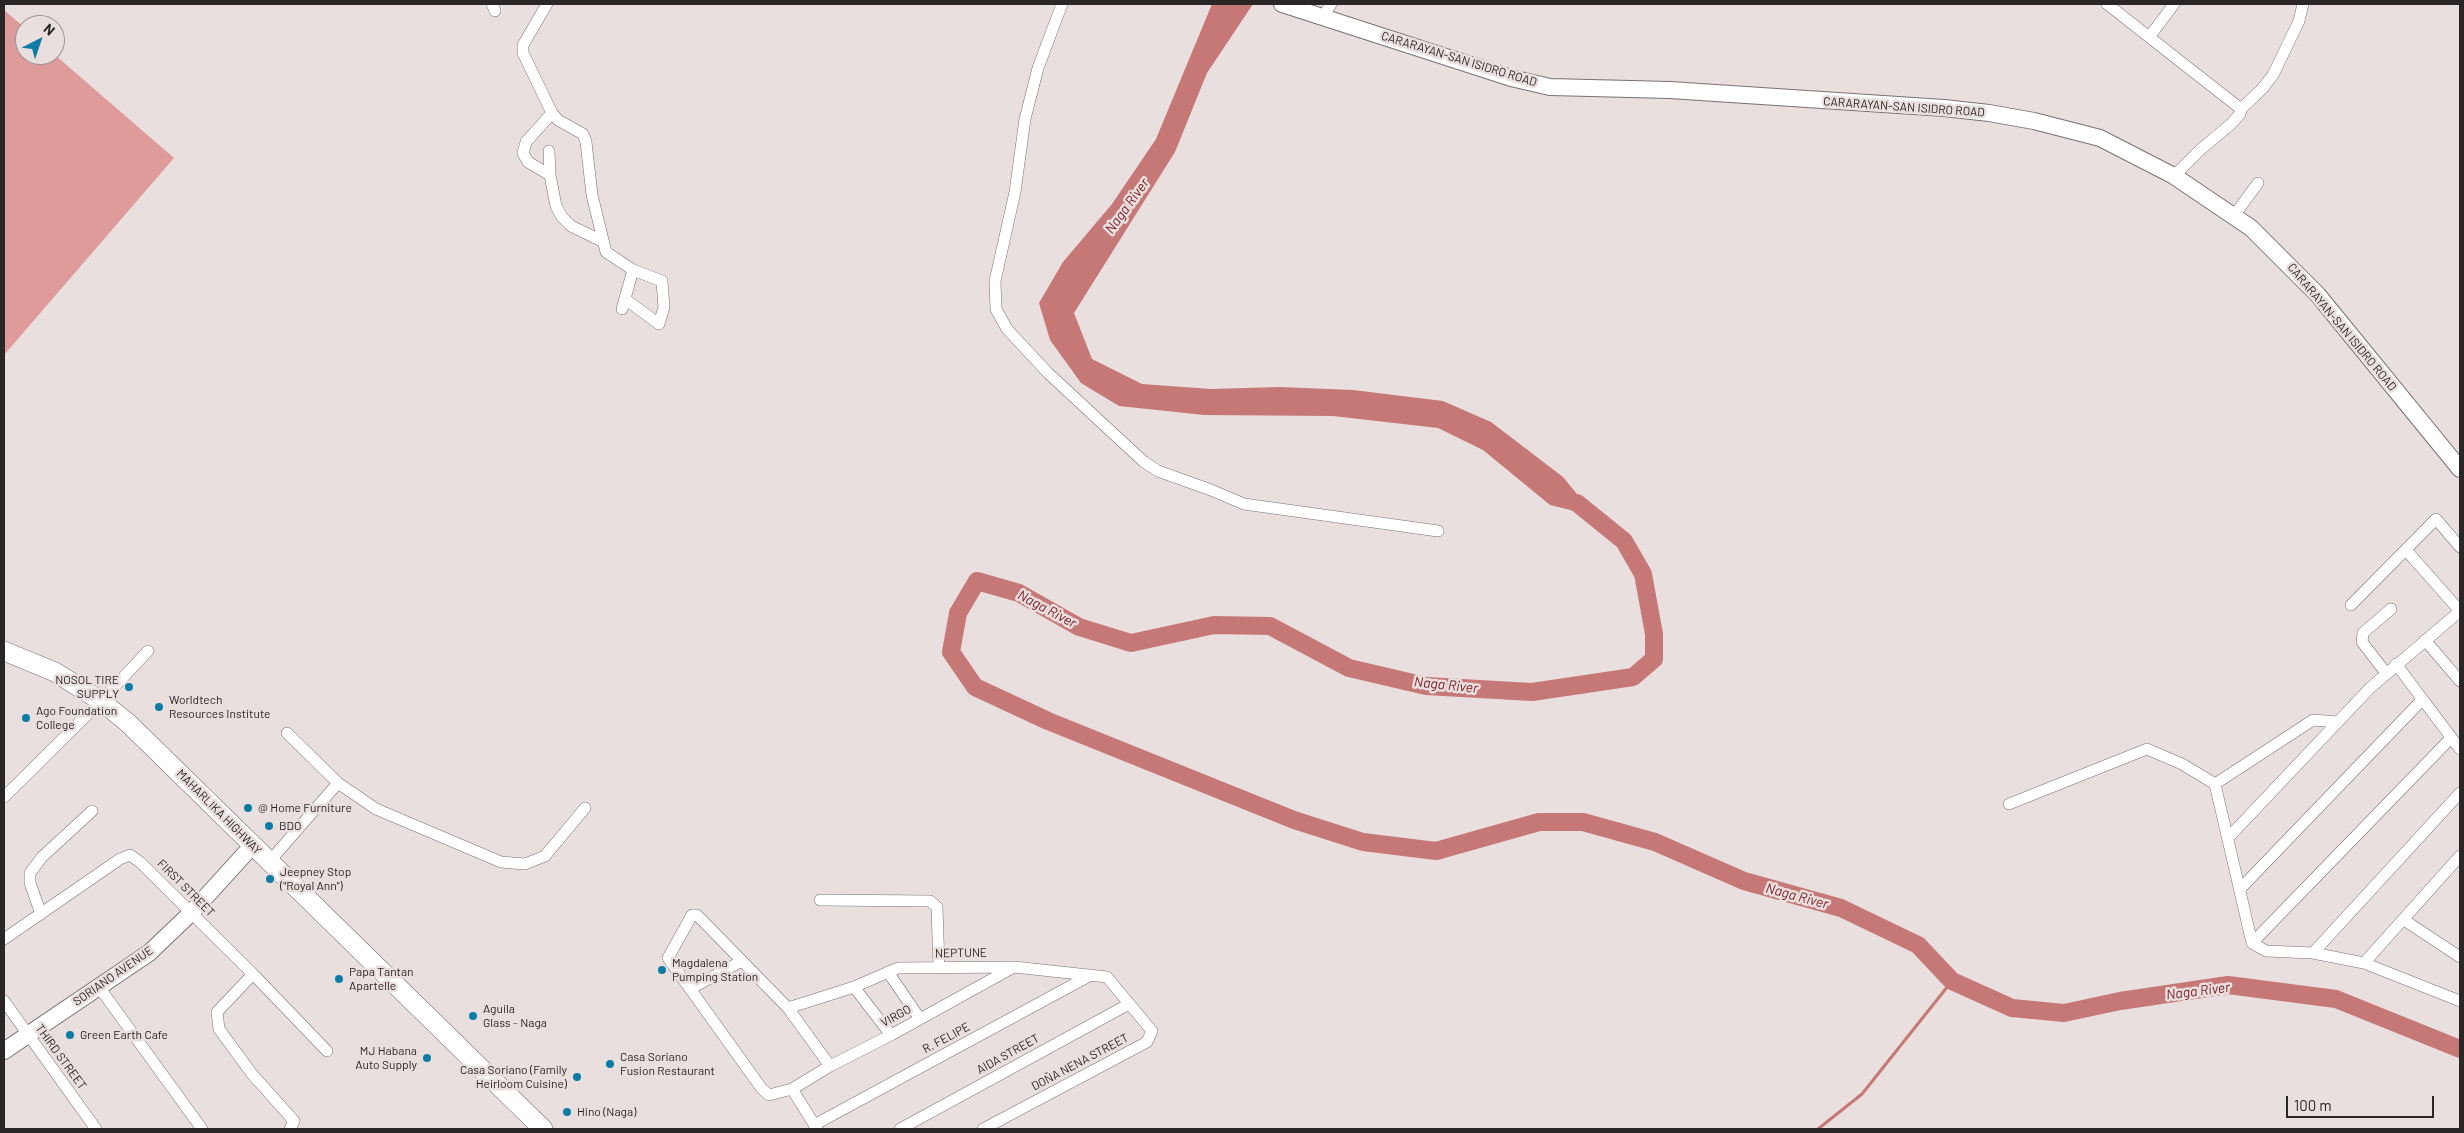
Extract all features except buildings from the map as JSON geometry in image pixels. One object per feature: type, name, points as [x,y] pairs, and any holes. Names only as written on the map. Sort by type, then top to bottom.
[{"type":"main road","name":"CARARAYAN-SAN ISIDRO ROAD","points":[[1284,4],[1327,10],[1511,78],[1550,87],[1670,90],[1989,112],[2100,138],[2174,176],[2258,235],[2318,296],[2460,469]]},
{"type":"main road","name":"MAHARLIKA HIGHWAY","points":[[4,650],[55,672],[101,701],[128,723],[543,1129]]},
{"type":"main road","name":"SORIANO AVENUE","points":[[4,1051],[149,953],[191,913],[253,845]]},
{"type":"street","points":[[547,4],[523,45],[523,53],[552,113],[558,120],[583,134],[586,142],[592,195],[606,252],[633,270],[662,281],[664,307],[659,324],[623,304],[633,270]]},
{"type":"street","points":[[1062,4],[1038,68],[1025,119],[1015,192],[995,280],[996,309],[1007,329],[1048,373],[1144,462],[1158,472],[1211,490],[1244,504],[1438,531]]},
{"type":"street","points":[[2107,4],[2241,109]]},
{"type":"street","points":[[2150,36],[2174,4]]},
{"type":"street","points":[[2174,176],[2200,150],[2231,124],[2240,114],[2241,109],[2273,75],[2299,21],[2303,4]]},
{"type":"street","points":[[550,175],[528,162],[523,153],[526,142],[552,113]]},
{"type":"street","points":[[549,151],[550,175],[556,206],[562,217],[571,226],[602,240]]},
{"type":"street","points":[[2233,217],[2258,182]]},
{"type":"street","points":[[2350,605],[2436,519],[2460,547]]},
{"type":"street","points":[[2228,838],[2337,722],[2386,673],[2460,610],[2406,550]]},
{"type":"street","points":[[2386,673],[2362,642],[2363,633],[2391,608]]},
{"type":"street","points":[[2425,640],[2460,681]]},
{"type":"street","points":[[4,796],[101,701],[148,651]]},
{"type":"street","points":[[2396,664],[2460,749]]},
{"type":"street","points":[[2240,889],[2422,700]]},
{"type":"street","points":[[2215,784],[2313,720],[2337,722]]},
{"type":"street","points":[[287,733],[338,783],[376,809],[501,862],[525,864],[545,856],[585,808]]},
{"type":"street","points":[[2252,943],[2451,738]]},
{"type":"street","points":[[2009,804],[2147,749],[2182,764],[2215,784],[2252,943],[2266,951],[2312,953],[2364,962],[2460,1001]]},
{"type":"street","points":[[269,862],[338,783]]},
{"type":"street","points":[[2312,953],[2460,793]]},
{"type":"street","points":[[41,914],[30,883],[30,873],[42,857],[92,812]]},
{"type":"street","name":"FIRST STREET","points":[[4,939],[120,859],[130,855],[140,862],[253,974],[327,1051]]},
{"type":"street","points":[[2364,962],[2460,856]]},
{"type":"street","points":[[2450,866],[2460,874]]},
{"type":"street","points":[[820,900],[930,901],[937,907],[939,967]]},
{"type":"street","points":[[816,1127],[792,1090],[769,1095],[762,1089],[668,958],[692,915],[697,915],[740,962],[788,1008],[830,1066]]},
{"type":"street","points":[[2404,920],[2460,957]]},
{"type":"street","points":[[690,989],[740,962]]},
{"type":"street","name":"NEPTUNE","points":[[788,1008],[854,987],[898,968],[1014,966],[1107,977],[1129,1004]]},
{"type":"street","name":"VIRGO","points":[[792,1090],[830,1066],[891,1035],[1014,966]]},
{"type":"street","points":[[888,972],[920,1019]]},
{"type":"street","points":[[253,974],[217,1012],[219,1029],[252,1074],[294,1121],[290,1129]]},
{"type":"street","name":"R. FELIPE","points":[[816,1127],[1092,975]]},
{"type":"street","points":[[99,987],[202,1129]]},
{"type":"street","points":[[854,987],[891,1035]]},
{"type":"street","name":"THIRD STREET","points":[[4,1001],[96,1129]]},
{"type":"street","name":"AIDA STREET","points":[[900,1129],[1129,1004]]},
{"type":"street","name":"DOÑA NENA STREET","points":[[983,1129],[1147,1042],[1152,1031],[1129,1004]]},
{"type":"shaded area","points":[[4,10],[15,19],[15,65],[65,64],[174,158],[4,355]]},
{"type":"water","points":[[1212,4],[1253,4],[1207,73],[1175,152],[1074,313],[1092,359],[1142,384],[1211,389],[1280,387],[1353,390],[1443,401],[1491,422],[1563,477],[1595,516],[1550,505],[1483,450],[1438,428],[1333,416],[1204,415],[1119,406],[1081,383],[1050,340],[1039,303],[1063,262],[1112,204],[1156,139]]},
{"type":"waterway","name":"Naga River","points":[[1577,503],[1624,541],[1643,574],[1654,634],[1654,659],[1633,677],[1532,692],[1426,686],[1349,668],[1270,626],[1214,625],[1131,643],[1079,627],[1019,593],[977,581],[958,613],[951,652],[975,687],[1048,721],[1294,820],[1363,842],[1436,851],[1539,822],[1583,822],[1655,842],[1744,881],[1841,908],[1918,945],[1952,981],[2012,1008],[2064,1013],[2120,1001],[2228,985],[2336,999],[2460,1049]]},
{"type":"waterway","points":[[1818,1129],[1862,1094],[1952,981]]},
{"type":"place","name":"NOSOL TIRE SUPPLY","points":[[129,687]]},
{"type":"place","name":"Worldtech Resources Institute","points":[[159,707]]},
{"type":"place","name":"Ago Foundation College","points":[[26,718]]},
{"type":"place","name":"@ Home Furniture","points":[[248,808]]},
{"type":"place","name":"BDO","points":[[269,826]]},
{"type":"place","name":"Jeepney Stop (\"Royal Ann\")","points":[[270,879]]},
{"type":"place","name":"Magdalena Pumping Station","points":[[662,970]]},
{"type":"place","name":"Papa Tantan Apartelle","points":[[339,979]]},
{"type":"place","name":"Aguila Glass - Naga","points":[[473,1016]]},
{"type":"place","name":"Green Earth Cafe","points":[[70,1035]]},
{"type":"place","name":"MJ Habana Auto Supply","points":[[427,1058]]},
{"type":"place","name":"Casa Soriano Fusion Restaurant","points":[[610,1064]]},
{"type":"place","name":"Casa Soriano (Family Heirloom Cuisine)","points":[[577,1077]]},
{"type":"place","name":"Hino (Naga)","points":[[567,1112]]}]
